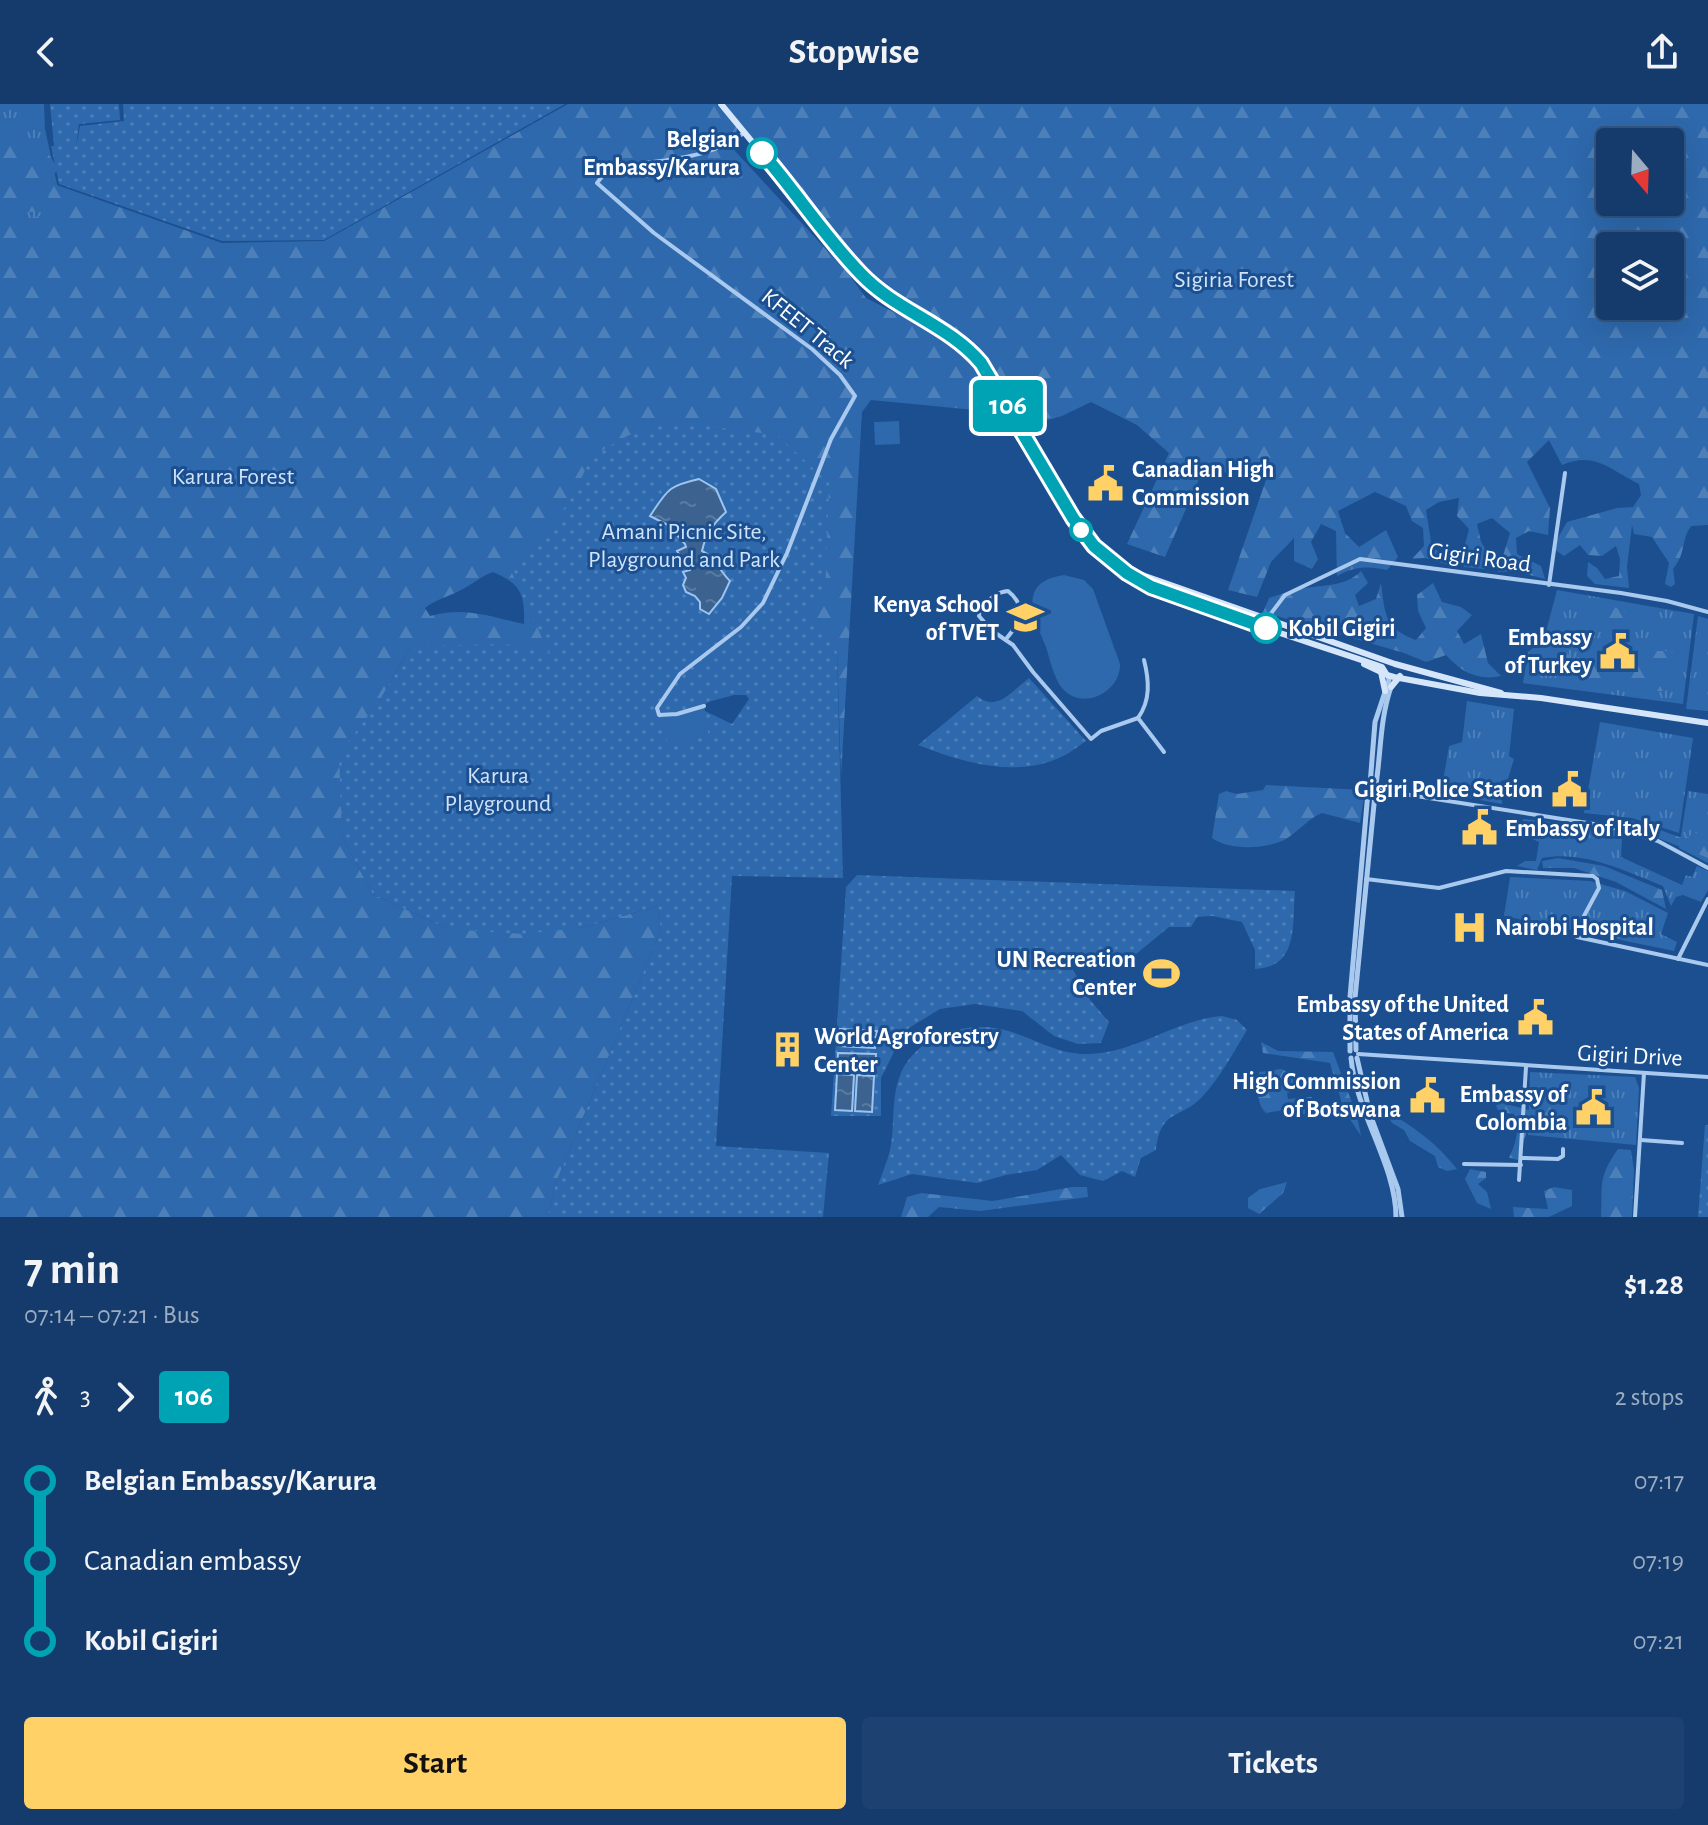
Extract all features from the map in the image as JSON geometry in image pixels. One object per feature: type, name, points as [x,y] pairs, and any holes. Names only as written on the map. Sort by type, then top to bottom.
[{"type":"main road","points":[[721,104],[861,274],[901,307],[967,347],[981,363],[1073,518],[1094,546],[1121,568],[1151,587],[1256,625],[1287,631],[1503,694]]},
{"type":"main road","points":[[1121,568],[1266,620],[1399,677],[1471,692],[1708,723]]},
{"type":"main road","points":[[1339,652],[1381,672],[1388,689],[1403,672],[1401,666]]},
{"type":"main road","points":[[1386,672],[1391,663]]},
{"type":"street","name":"KFEET Track","points":[[704,706],[677,714],[657,713],[657,708],[680,674],[741,627],[763,603],[787,553],[831,439],[855,396],[840,375],[812,349],[654,233],[597,183],[614,168],[695,156],[727,145],[744,133]]},
{"type":"street","points":[[1549,585],[1565,473]]},
{"type":"street","name":"Gigiri Road","points":[[1266,620],[1285,595],[1360,559],[1667,601],[1708,612]]},
{"type":"street","points":[[1006,639],[1019,621],[1016,599],[1008,591],[1001,591],[980,608],[982,621],[1006,639],[1091,739],[1101,731],[1138,718],[1144,710],[1149,680],[1144,660]]},
{"type":"street","points":[[1256,625],[1266,620],[1270,629]]},
{"type":"street","points":[[1354,1054],[1355,998],[1374,789],[1375,722],[1388,689],[1386,672]]},
{"type":"street","points":[[1138,718],[1164,752]]},
{"type":"street","points":[[1374,789],[1613,827],[1658,841],[1708,868]]},
{"type":"street","points":[[1374,789],[1350,997],[1360,1101],[1399,1217]]},
{"type":"street","points":[[1366,879],[1439,888],[1506,871],[1593,876],[1599,888],[1584,916]]},
{"type":"street","points":[[1678,959],[1708,899]]},
{"type":"street","points":[[1577,937],[1708,965]]},
{"type":"street","name":"Gigiri Drive","points":[[1354,1054],[1708,1077]]},
{"type":"street","points":[[1519,1180],[1526,1067]]},
{"type":"street","points":[[1635,1217],[1644,1073]]},
{"type":"street","points":[[1640,1140],[1682,1143]]},
{"type":"street","points":[[1522,1158],[1558,1159],[1563,1156],[1563,1149]]},
{"type":"street","points":[[1464,1164],[1521,1165]]},
{"type":"green space","points":[[0,104],[44,104],[45,129],[63,212],[0,226]]},
{"type":"green space","points":[[50,104],[119,104],[120,120],[79,124],[76,147],[80,126],[124,121],[123,104],[565,104],[324,240],[222,241],[59,184],[51,146],[54,146]]},
{"type":"green space","name":"Karura Forest","points":[[568,104],[716,104],[728,116],[718,104],[1708,104],[1708,525],[1691,526],[1673,569],[1675,584],[1671,587],[1665,584],[1669,563],[1652,537],[1634,534],[1632,525],[1627,567],[1629,588],[1595,584],[1587,576],[1588,562],[1605,579],[1619,576],[1620,559],[1616,546],[1602,556],[1588,555],[1580,545],[1564,556],[1552,548],[1567,522],[1617,508],[1633,507],[1641,495],[1639,484],[1593,461],[1574,461],[1562,465],[1549,440],[1527,462],[1550,508],[1548,535],[1529,531],[1516,538],[1517,554],[1541,566],[1545,579],[1515,571],[1498,572],[1510,533],[1492,518],[1477,524],[1481,542],[1493,561],[1484,569],[1464,567],[1463,552],[1469,529],[1457,516],[1459,498],[1439,502],[1426,510],[1432,548],[1452,558],[1449,565],[1425,558],[1412,559],[1424,546],[1423,528],[1412,521],[1406,506],[1375,492],[1338,511],[1345,533],[1359,547],[1386,530],[1398,557],[1387,570],[1362,568],[1337,576],[1336,531],[1321,524],[1311,542],[1318,559],[1312,569],[1294,561],[1294,538],[1271,562],[1257,597],[1228,590],[1267,477],[1203,470],[1165,557],[1127,544],[1169,453],[1137,425],[1091,402],[1062,416],[1030,425],[1013,419],[963,343],[879,291],[738,126],[733,143],[735,151],[847,272],[866,298],[958,345],[1002,408],[975,410],[871,400],[862,412],[841,777],[837,652],[697,681],[658,703],[411,646],[380,700],[342,837],[373,894],[448,929],[580,928],[658,906],[661,930],[555,1185],[548,1217],[0,1217],[0,224],[45,215],[51,183],[222,243],[324,241]],"holes":[[[493,572],[510,581],[519,591],[524,605],[524,624],[466,612],[430,616],[425,608]]]},
{"type":"green space","points":[[19,138],[43,149],[58,170],[43,185],[40,210],[0,218],[0,140]]},
{"type":"green space","points":[[899,421],[900,444],[875,445],[874,422]]},
{"type":"green space","name":"Karura Playground","points":[[674,422],[777,435],[829,483],[825,597],[803,612],[837,652],[843,878],[732,876],[716,1146],[829,1153],[823,1217],[548,1217],[555,1185],[661,930],[658,906],[580,928],[523,934],[448,929],[373,894],[342,837],[339,754],[380,700],[411,646],[505,644],[549,653],[511,571],[550,529],[572,497],[592,456],[629,435]],"holes":[[[746,695],[749,699],[732,724],[705,711],[704,706],[708,702]]]},
{"type":"green space","points":[[1361,571],[1368,583],[1355,595],[1359,606],[1376,599],[1381,583],[1388,619],[1398,630],[1416,640],[1426,628],[1418,611],[1417,595],[1433,583],[1442,602],[1461,607],[1472,615],[1457,631],[1464,644],[1481,634],[1488,663],[1501,676],[1477,676],[1446,655],[1426,662],[1263,612],[1269,598],[1340,583]]},
{"type":"green space","points":[[1064,575],[1084,580],[1093,589],[1120,664],[1114,683],[1099,696],[1080,698],[1062,688],[1052,669],[1037,624],[1032,602],[1034,593],[1039,585],[1049,579]]},
{"type":"green space","points":[[1557,590],[1694,614],[1683,704],[1523,683],[1528,652],[1544,639]]},
{"type":"green space","points":[[1586,604],[1617,608],[1632,620],[1618,620],[1616,659],[1643,641],[1647,651],[1676,654],[1666,691],[1645,691],[1623,675],[1607,688],[1593,685],[1589,677],[1581,683],[1555,680],[1553,663],[1559,637],[1570,639],[1567,651],[1571,662],[1579,656],[1581,636],[1595,642],[1586,664],[1592,665],[1595,660],[1601,625],[1598,613],[1579,610]]},
{"type":"green space","points":[[1698,616],[1708,619],[1708,711],[1686,709]]},
{"type":"green space","points":[[1029,678],[1086,741],[1059,758],[1024,767],[970,762],[918,745],[977,696],[984,701],[998,701]]},
{"type":"green space","points":[[1467,701],[1514,709],[1509,756],[1514,759],[1508,779],[1501,781],[1502,804],[1441,793],[1449,746],[1462,742]]},
{"type":"green space","points":[[701,709],[709,735],[669,747],[661,721]]},
{"type":"green space","points":[[1600,722],[1693,738],[1679,833],[1632,818],[1584,813]]},
{"type":"green space","points":[[1266,785],[1365,790],[1360,823],[1322,813],[1286,839],[1269,845],[1238,847],[1212,838],[1219,794],[1263,790]]},
{"type":"green space","points":[[1688,791],[1708,794],[1708,863],[1679,848]]},
{"type":"green space","points":[[1523,819],[1600,827],[1600,838],[1622,839],[1621,857],[1682,885],[1686,875],[1692,877],[1697,866],[1708,871],[1708,890],[1701,902],[1683,895],[1676,897],[1671,906],[1663,886],[1588,859],[1557,856],[1542,858],[1537,870],[1517,866],[1525,861],[1536,861],[1539,842],[1521,834]]},
{"type":"green space","points":[[1605,820],[1635,821],[1685,839],[1695,832],[1708,848],[1708,858],[1628,826],[1620,836],[1604,837]]},
{"type":"green space","points":[[1558,858],[1604,866],[1662,890],[1666,909],[1616,882],[1574,868],[1543,868],[1542,861]]},
{"type":"green space","points":[[857,875],[1295,891],[1293,930],[1286,952],[1279,961],[1255,969],[1255,950],[1242,922],[1212,916],[1197,917],[1191,927],[1169,927],[1136,954],[1074,961],[1072,968],[1090,1000],[1109,1022],[1101,1043],[1078,1044],[1054,1036],[1022,1011],[975,1004],[940,1009],[909,1028],[896,1048],[881,1078],[881,1116],[831,1116],[846,887]]},
{"type":"green space","points":[[1510,877],[1590,881],[1625,891],[1668,913],[1661,934],[1677,942],[1674,951],[1504,916]]},
{"type":"green space","points":[[1222,1016],[1237,1020],[1247,1030],[1209,1090],[1162,1127],[1156,1150],[1141,1158],[1135,1177],[1122,1171],[1103,1181],[1080,1175],[1061,1155],[1037,1170],[977,1183],[912,1174],[878,1185],[890,1150],[899,1078],[915,1052],[940,1036],[955,1030],[985,1027],[1011,1032],[1065,1051],[1088,1054],[1123,1048],[1188,1023]]},
{"type":"green space","points":[[1261,1042],[1278,1051],[1333,1052],[1357,1116],[1361,1136],[1344,1110],[1330,1063],[1263,1053]]},
{"type":"green space","points":[[1281,1069],[1301,1078],[1294,1091],[1287,1093],[1288,1099],[1311,1097],[1320,1103],[1309,1116],[1290,1109],[1266,1113],[1262,1109],[1258,1094],[1259,1072]]},
{"type":"green space","points":[[1530,1072],[1635,1077],[1639,1088],[1636,1145],[1528,1135]]},
{"type":"green space","points":[[1534,1100],[1539,1113],[1549,1106],[1555,1113],[1551,1130],[1537,1126],[1527,1131],[1518,1160],[1509,1158],[1514,1147],[1516,1120],[1514,1114],[1499,1112],[1494,1101],[1529,1110]]},
{"type":"green space","points":[[1385,1111],[1424,1136],[1457,1169],[1447,1171],[1438,1167],[1435,1156],[1410,1141],[1404,1130],[1392,1123]]},
{"type":"green space","points":[[1705,1125],[1708,1125],[1708,1217],[1698,1217]]},
{"type":"green space","points":[[1618,1149],[1631,1150],[1634,1170],[1632,1217],[1601,1217],[1604,1175]]},
{"type":"green space","points":[[1470,1169],[1486,1172],[1486,1178],[1478,1184],[1487,1192],[1491,1209],[1477,1203],[1465,1179]]},
{"type":"green space","points":[[1287,1182],[1283,1193],[1259,1214],[1248,1208],[1248,1198],[1260,1189]]},
{"type":"green space","points":[[1087,1187],[1088,1197],[980,1211],[939,1207],[928,1217],[901,1217],[907,1197],[921,1193],[993,1201]]},
{"type":"green space","points":[[1554,1187],[1572,1190],[1572,1206],[1549,1217],[1514,1217],[1513,1207],[1548,1209],[1544,1191]]},
{"type":"water","points":[[699,479],[716,489],[726,512],[711,529],[702,551],[711,557],[730,581],[709,614],[700,609],[700,602],[686,592],[683,585],[686,578],[683,572],[690,570],[691,561],[682,559],[677,551],[686,547],[685,544],[668,525],[650,516],[670,490]]},
{"type":"water","points":[[840,1029],[877,1031],[876,1037],[845,1037],[846,1041],[875,1042],[875,1048],[839,1046]]},
{"type":"water","points":[[838,1053],[876,1054],[875,1069],[837,1068]]},
{"type":"water","points":[[837,1074],[854,1075],[852,1111],[835,1110]]},
{"type":"water","points":[[857,1075],[874,1076],[872,1112],[855,1111]]},
{"type":"bus line","name":"106","points":[[762,153],[861,274],[901,307],[967,347],[981,363],[1073,518],[1094,546],[1127,573],[1151,587],[1266,628]]},
{"type":"place","name":"Belgian Embassy/Karura","points":[[762,153]]},
{"type":"place","name":"Canadian High Commission","points":[[1106,483]]},
{"type":"place","name":"Kenya School of TVET","points":[[1025,618]]},
{"type":"place","name":"Kobil Gigiri","points":[[1266,628]]},
{"type":"place","name":"Embassy of Turkey","points":[[1618,651]]},
{"type":"place","name":"Gigiri Police Station","points":[[1569,789]]},
{"type":"place","name":"Embassy of Italy","points":[[1479,828]]},
{"type":"place","name":"Nairobi Hospital","points":[[1469,927]]},
{"type":"place","name":"UN Recreation Center","points":[[1162,973]]},
{"type":"place","name":"Embassy of the United States of America","points":[[1535,1018]]},
{"type":"place","name":"World Agroforestry Center","points":[[788,1050]]},
{"type":"place","name":"High Commission of Botswana","points":[[1427,1095]]},
{"type":"place","name":"Embassy of Colombia","points":[[1593,1108]]},
{"type":"park label","name":"Sigiria Forest","points":[[1234,279]]},
{"type":"park label","name":"Amani Picnic Site, Playground and Park","points":[[684,545]]}]
